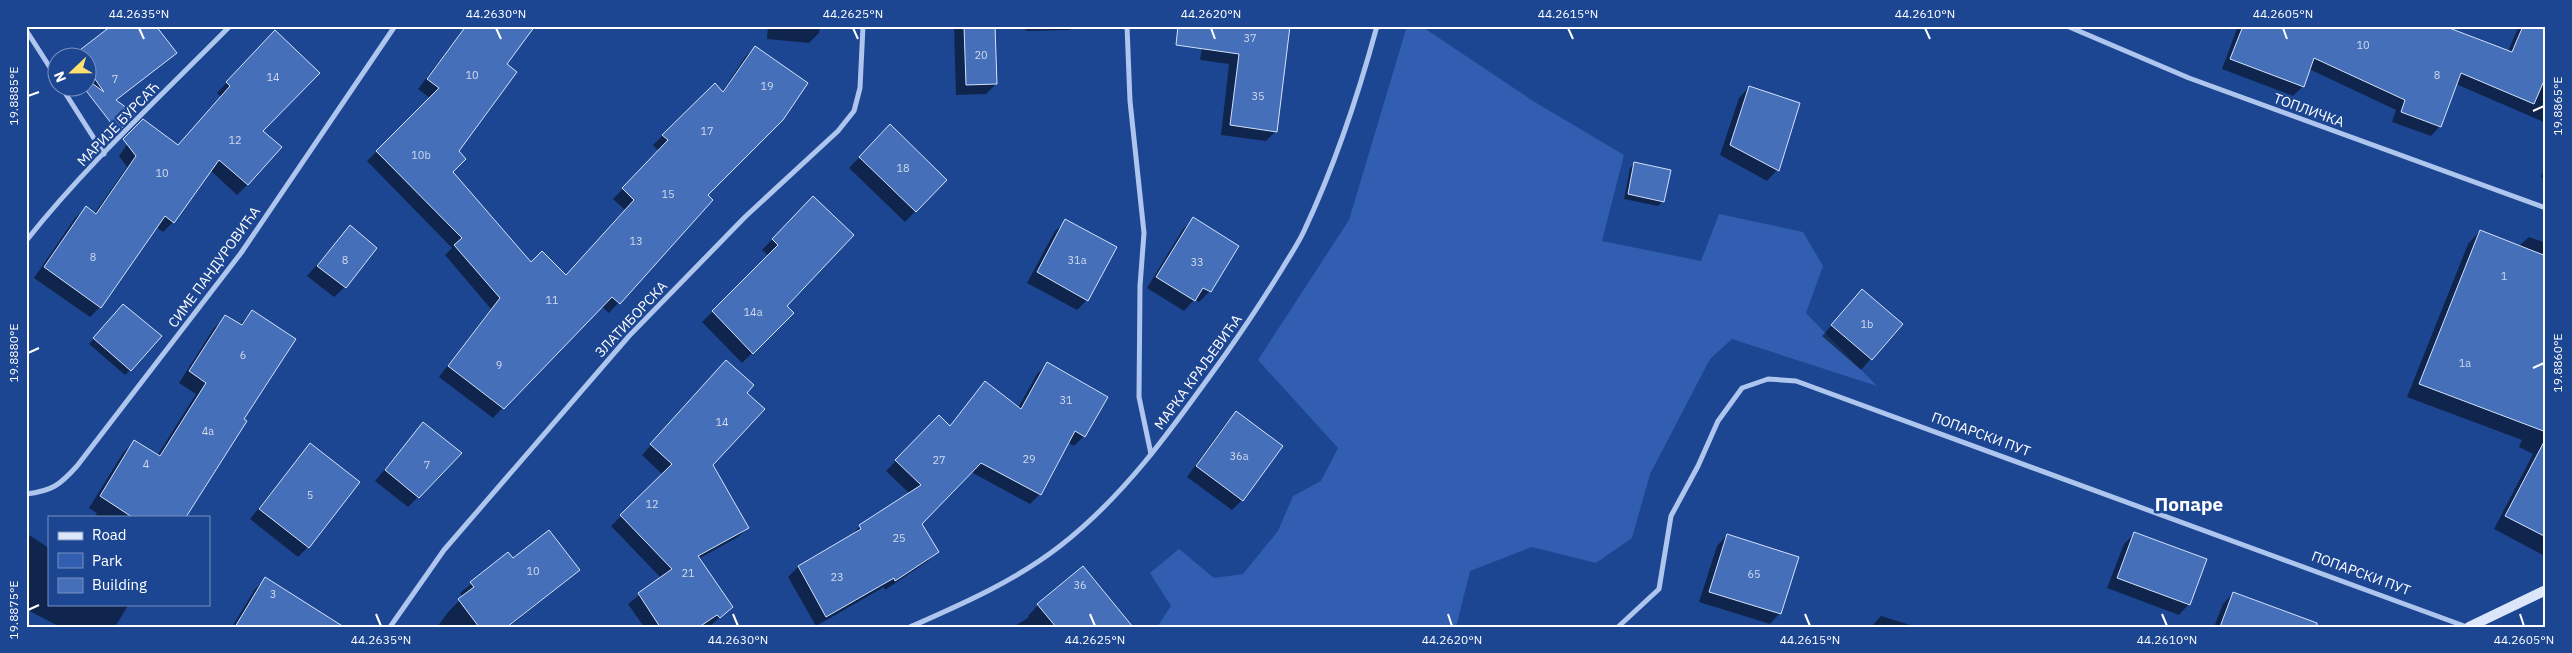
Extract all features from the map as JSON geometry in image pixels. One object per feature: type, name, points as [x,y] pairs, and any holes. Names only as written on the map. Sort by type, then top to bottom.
[{"type":"street","name":"МАРИЈЕ БУРСАЋ","points":[[26,241],[49,212],[104,154],[230,26]]},
{"type":"street","name":"СИМЕ ПАНДУРОВИЋА","points":[[26,494],[51,489],[63,482],[78,466],[241,253],[395,26]]},
{"type":"street","name":"ЗЛАТИБОРСКА","points":[[390,627],[444,550],[629,336],[745,217],[838,131],[854,111],[860,88],[863,26]]},
{"type":"street","points":[[1127,26],[1130,101],[1144,233],[1140,286],[1139,397],[1151,454]]},
{"type":"street","name":"МАРКА КРАЉЕВИЋА","points":[[910,627],[962,604],[1003,582],[1058,547],[1107,506],[1151,454],[1249,321],[1303,234],[1334,162],[1361,83],[1377,26]]},
{"type":"street","name":"ТОПЛИЧКА","points":[[2067,26],[2189,78],[2546,208]]},
{"type":"street","points":[[26,30],[48,64]]},
{"type":"street","points":[[68,98],[104,154]]},
{"type":"street","name":"ПОПАРСКИ ПУТ","points":[[1618,627],[1659,589],[1671,516],[1698,466],[1718,421],[1742,388],[1768,379],[1796,381],[2468,627],[2546,590]]},
{"type":"green space","points":[[1407,26],[1421,26],[1533,101],[1624,155],[1602,241],[1701,261],[1719,214],[1803,232],[1823,266],[1806,313],[1877,386],[1732,339],[1710,359],[1650,474],[1632,538],[1596,563],[1532,547],[1470,571],[1456,627],[1157,627],[1171,606],[1150,573],[1179,549],[1214,578],[1243,574],[1278,531],[1293,496],[1321,481],[1338,448],[1258,360],[1349,220]]},
{"type":"building","points":[[111,26],[156,26],[177,53],[116,100],[135,114],[118,132],[92,98],[98,98],[98,88],[104,92],[98,83],[98,48],[82,48]]},
{"type":"building","points":[[466,26],[535,26],[507,64],[517,72],[459,151],[466,159],[453,172],[531,262],[542,251],[566,275],[634,200],[622,188],[668,140],[662,135],[715,83],[723,92],[755,46],[808,83],[783,120],[708,195],[713,200],[620,304],[612,297],[504,409],[448,366],[500,298],[454,245],[462,238],[376,151],[439,88],[427,79]]},
{"type":"building","points":[[964,26],[995,26],[997,84],[966,85]]},
{"type":"building","points":[[1178,26],[1290,26],[1277,132],[1230,125],[1239,54],[1176,45]]},
{"type":"building","points":[[2243,26],[2444,26],[2512,52],[2523,26],[2546,26],[2546,76],[2534,104],[2461,73],[2441,127],[2401,112],[2405,100],[2314,58],[2304,87],[2230,59]]},
{"type":"building","points":[[275,30],[320,73],[263,131],[282,147],[248,185],[219,160],[174,223],[165,216],[101,308],[44,267],[86,206],[96,214],[136,156],[123,139],[143,119],[178,145],[230,86],[226,82]]},
{"type":"building","points":[[1749,86],[1800,103],[1779,171],[1730,145]]},
{"type":"building","points":[[890,124],[947,180],[916,212],[859,157]]},
{"type":"building","points":[[1634,162],[1671,170],[1664,202],[1628,194]]},
{"type":"building","points":[[813,196],[854,235],[787,306],[794,313],[753,354],[712,311],[778,245],[772,239]]},
{"type":"building","points":[[1193,217],[1239,246],[1211,292],[1203,288],[1195,301],[1156,277]]},
{"type":"building","points":[[1065,219],[1117,247],[1088,301],[1037,272]]},
{"type":"building","points":[[350,225],[377,248],[346,288],[317,266]]},
{"type":"building","points":[[2480,230],[2546,256],[2546,432],[2419,384]]},
{"type":"building","points":[[1862,289],[1903,324],[1872,360],[1831,325]]},
{"type":"building","points":[[123,304],[162,336],[131,371],[93,338]]},
{"type":"building","points":[[252,310],[296,339],[244,419],[247,421],[187,516],[130,516],[100,496],[134,440],[160,456],[206,383],[189,371],[225,315],[242,325]]},
{"type":"building","points":[[726,360],[754,385],[747,393],[765,409],[713,465],[749,528],[698,556],[733,607],[720,618],[717,615],[699,627],[660,627],[638,593],[672,569],[620,515],[672,464],[650,444]]},
{"type":"building","points":[[1047,362],[1108,397],[1085,437],[1075,431],[1041,495],[981,463],[922,524],[939,552],[895,581],[894,578],[826,617],[798,566],[861,529],[859,525],[921,485],[895,460],[939,415],[950,426],[985,381],[1021,409]]},
{"type":"building","points":[[1236,411],[1283,446],[1243,501],[1196,466]]},
{"type":"building","points":[[423,422],[462,453],[419,498],[385,470]]},
{"type":"building","points":[[2546,438],[2546,537],[2505,516]]},
{"type":"building","points":[[310,443],[360,482],[309,548],[259,509]]},
{"type":"building","points":[[549,530],[580,570],[507,627],[479,627],[458,599],[474,587],[470,582],[508,552],[513,558]]},
{"type":"building","points":[[2134,532],[2207,559],[2190,605],[2117,578]]},
{"type":"building","points":[[1727,534],[1799,557],[1781,614],[1709,592]]},
{"type":"building","points":[[1083,566],[1133,627],[1056,627],[1037,604]]},
{"type":"building","points":[[265,577],[344,627],[235,627]]},
{"type":"building","points":[[2233,592],[2317,623],[2317,627],[2220,627]]},
{"type":"district","name":"Попаре","points":[[2189,504]]}]
